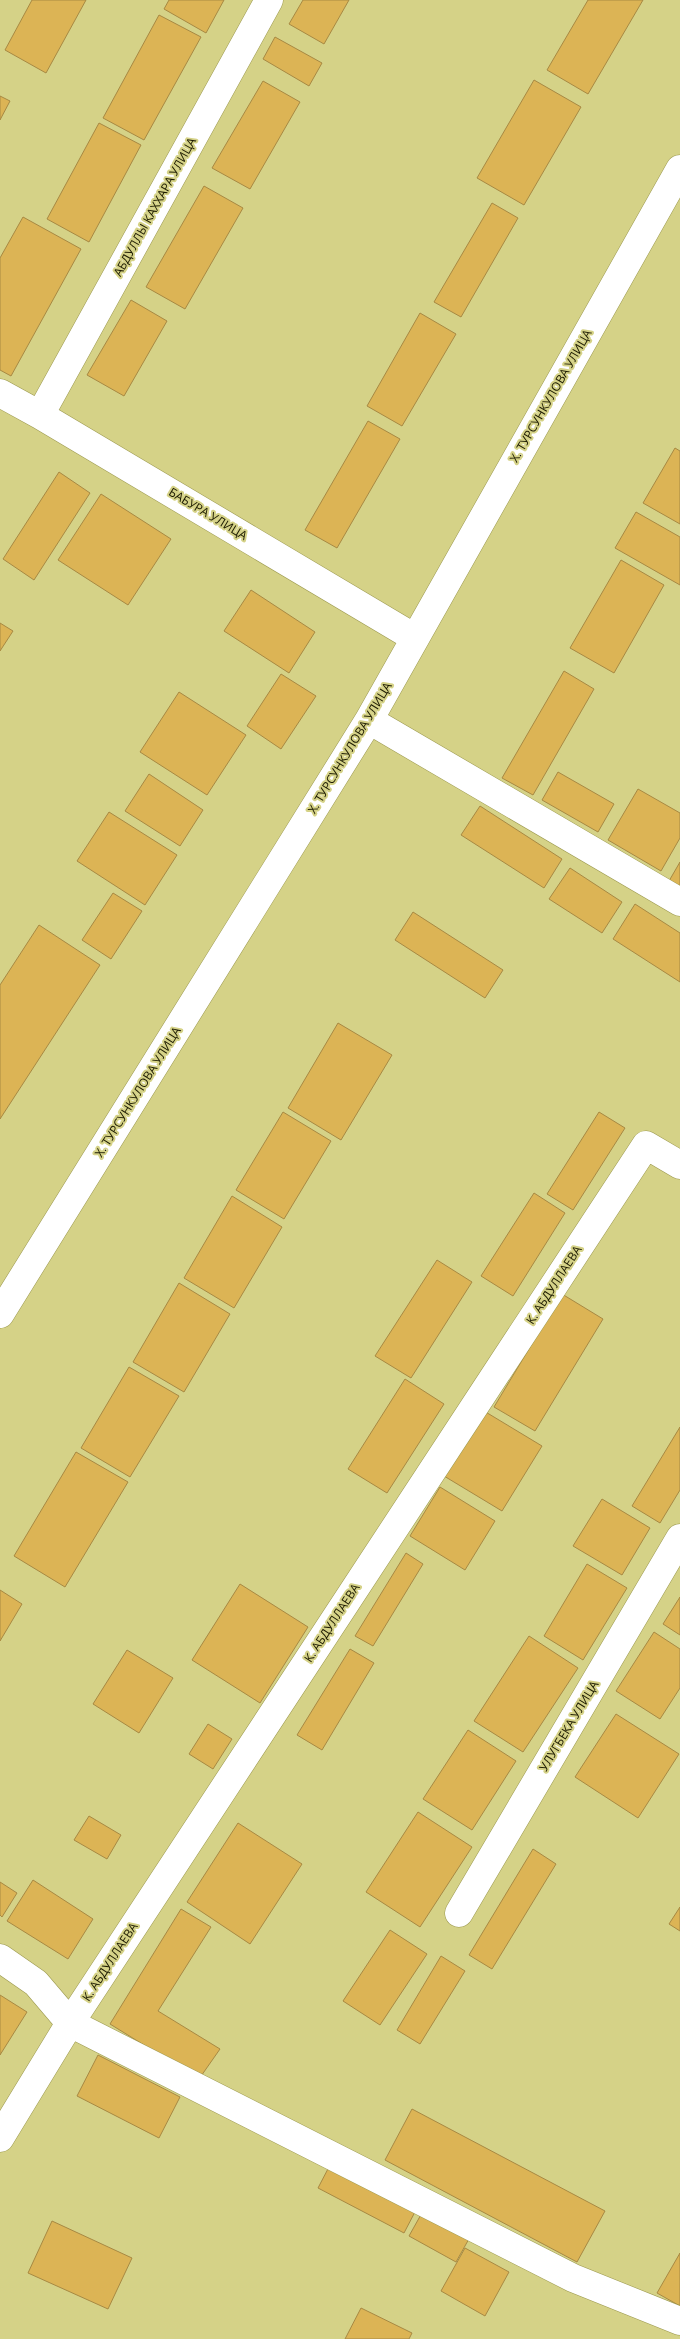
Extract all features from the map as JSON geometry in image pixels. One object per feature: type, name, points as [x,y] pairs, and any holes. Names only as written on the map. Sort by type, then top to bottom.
[{"type":"street","name":"АБДУЛЛЫ КАХХАРА УЛИЦА","points":[[40,415],[269,0]]},
{"type":"street","name":"Х. ТУРСУНКУЛОВА УЛИЦА","points":[[0,1314],[369,720],[680,169]]},
{"type":"street","name":"БАБУРА УЛИЦА","points":[[0,393],[415,638]]},
{"type":"street","points":[[369,720],[680,902]]},
{"type":"street","name":"К. АБДУЛЛАЕВА","points":[[0,2138],[70,2023],[646,1145],[680,1165]]},
{"type":"street","name":"УЛУГБЕКА УЛИЦА","points":[[459,1913],[680,1538]]},
{"type":"street","points":[[0,1958],[36,1983],[70,2023],[573,2278],[680,2321]]},
{"type":"building","points":[[32,0],[86,0],[46,73],[5,50]]},
{"type":"building","points":[[169,0],[224,0],[206,33],[164,9]]},
{"type":"building","points":[[303,0],[349,0],[324,44],[289,24]]},
{"type":"building","points":[[588,0],[643,0],[588,94],[547,70]]},
{"type":"building","points":[[159,15],[201,37],[144,140],[103,118]]},
{"type":"building","points":[[275,37],[322,63],[309,86],[263,59]]},
{"type":"building","points":[[534,80],[581,107],[524,205],[477,178]]},
{"type":"building","points":[[263,81],[300,102],[250,189],[212,168]]},
{"type":"building","points":[[0,96],[10,101],[0,120]]},
{"type":"building","points":[[99,123],[141,145],[89,242],[47,219]]},
{"type":"building","points":[[204,186],[243,208],[185,309],[146,287]]},
{"type":"building","points":[[492,203],[518,218],[461,317],[434,302]]},
{"type":"building","points":[[23,217],[81,249],[11,376],[0,370],[0,258]]},
{"type":"building","points":[[131,300],[167,321],[124,396],[87,375]]},
{"type":"building","points":[[420,313],[456,334],[402,426],[367,406]]},
{"type":"building","points":[[368,421],[400,439],[337,548],[305,530]]},
{"type":"building","points":[[675,448],[680,451],[680,524],[643,503]]},
{"type":"building","points":[[59,472],[90,493],[34,580],[3,559]]},
{"type":"building","points":[[101,494],[171,539],[128,605],[58,560]]},
{"type":"building","points":[[636,512],[680,537],[680,585],[615,548]]},
{"type":"building","points":[[621,560],[664,585],[614,673],[570,648]]},
{"type":"building","points":[[251,590],[315,632],[289,673],[224,631]]},
{"type":"building","points":[[0,623],[13,631],[0,651]]},
{"type":"building","points":[[564,671],[594,689],[533,795],[502,778]]},
{"type":"building","points":[[281,674],[316,696],[281,749],[247,726]]},
{"type":"building","points":[[179,692],[246,735],[207,795],[140,752]]},
{"type":"building","points":[[558,772],[614,804],[598,832],[542,800]]},
{"type":"building","points":[[149,774],[203,810],[180,846],[125,811]]},
{"type":"building","points":[[638,789],[680,813],[680,838],[661,871],[608,840]]},
{"type":"building","points":[[480,806],[562,859],[544,888],[461,835]]},
{"type":"building","points":[[109,812],[177,855],[145,905],[77,861]]},
{"type":"building","points":[[680,862],[680,888],[669,881]]},
{"type":"building","points":[[570,868],[622,902],[602,933],[549,899]]},
{"type":"building","points":[[113,893],[142,911],[111,959],[82,940]]},
{"type":"building","points":[[635,904],[680,933],[680,982],[613,939]]},
{"type":"building","points":[[413,912],[503,970],[485,998],[395,940]]},
{"type":"building","points":[[39,925],[100,965],[0,1119],[0,985]]},
{"type":"building","points":[[338,1023],[392,1055],[341,1140],[288,1108]]},
{"type":"building","points":[[283,1112],[331,1141],[284,1219],[236,1190]]},
{"type":"building","points":[[599,1112],[625,1128],[573,1210],[547,1194]]},
{"type":"building","points":[[534,1193],[565,1213],[513,1296],[481,1276]]},
{"type":"building","points":[[232,1196],[282,1227],[234,1308],[184,1278]]},
{"type":"building","points":[[437,1260],[472,1282],[411,1378],[375,1356]]},
{"type":"building","points":[[179,1283],[230,1314],[184,1392],[133,1362]]},
{"type":"building","points":[[562,1294],[603,1319],[535,1431],[494,1407]]},
{"type":"building","points":[[129,1367],[179,1396],[130,1477],[81,1448]]},
{"type":"building","points":[[405,1379],[444,1404],[387,1493],[348,1469]]},
{"type":"building","points":[[484,1411],[542,1446],[502,1511],[444,1476]]},
{"type":"building","points":[[680,1427],[680,1490],[660,1523],[632,1506]]},
{"type":"building","points":[[76,1452],[128,1482],[65,1587],[14,1556]]},
{"type":"building","points":[[440,1487],[495,1521],[465,1570],[410,1536]]},
{"type":"building","points":[[602,1499],[650,1528],[622,1575],[573,1546]]},
{"type":"building","points":[[406,1553],[423,1564],[373,1646],[355,1636]]},
{"type":"building","points":[[587,1564],[627,1588],[583,1660],[544,1636]]},
{"type":"building","points":[[240,1584],[308,1627],[260,1703],[192,1660]]},
{"type":"building","points":[[0,1590],[22,1604],[0,1641]]},
{"type":"building","points":[[680,1597],[680,1635],[663,1624]]},
{"type":"building","points":[[654,1632],[680,1649],[680,1688],[660,1719],[616,1691]]},
{"type":"building","points":[[529,1636],[578,1668],[523,1752],[474,1721]]},
{"type":"building","points":[[350,1649],[374,1663],[322,1750],[297,1735]]},
{"type":"building","points":[[127,1650],[173,1678],[139,1733],[93,1704]]},
{"type":"building","points":[[616,1714],[679,1754],[638,1818],[575,1777]]},
{"type":"building","points":[[208,1724],[232,1739],[213,1769],[189,1754]]},
{"type":"building","points":[[468,1730],[516,1761],[472,1830],[423,1799]]},
{"type":"building","points":[[418,1812],[472,1847],[420,1927],[366,1892]]},
{"type":"building","points":[[89,1816],[121,1835],[107,1859],[74,1840]]},
{"type":"building","points":[[238,1823],[302,1864],[250,1944],[187,1902]]},
{"type":"building","points":[[533,1849],[556,1864],[492,1969],[469,1955]]},
{"type":"building","points":[[33,1880],[93,1919],[68,1959],[7,1921]]},
{"type":"building","points":[[0,1882],[17,1893],[2,1917],[0,1915]]},
{"type":"building","points":[[680,1907],[680,1931],[669,1924]]},
{"type":"building","points":[[181,1909],[211,1927],[158,2011],[220,2049],[199,2079],[110,2024]]},
{"type":"building","points":[[390,1930],[427,1954],[380,2025],[343,2001]]},
{"type":"building","points":[[441,1956],[465,1971],[420,2044],[397,2030]]},
{"type":"building","points":[[0,1995],[27,2012],[0,2055]]},
{"type":"building","points":[[98,2055],[180,2097],[159,2138],[77,2096]]},
{"type":"building","points":[[412,2109],[605,2211],[577,2262],[385,2160]]},
{"type":"building","points":[[330,2165],[416,2210],[404,2233],[318,2188]]},
{"type":"building","points":[[423,2211],[470,2237],[456,2262],[409,2236]]},
{"type":"building","points":[[52,2221],[132,2258],[108,2309],[28,2273]]},
{"type":"building","points":[[465,2248],[509,2272],[485,2316],[441,2291]]},
{"type":"building","points":[[680,2253],[680,2306],[657,2293]]},
{"type":"building","points":[[361,2308],[412,2333],[409,2339],[345,2339]]}]
